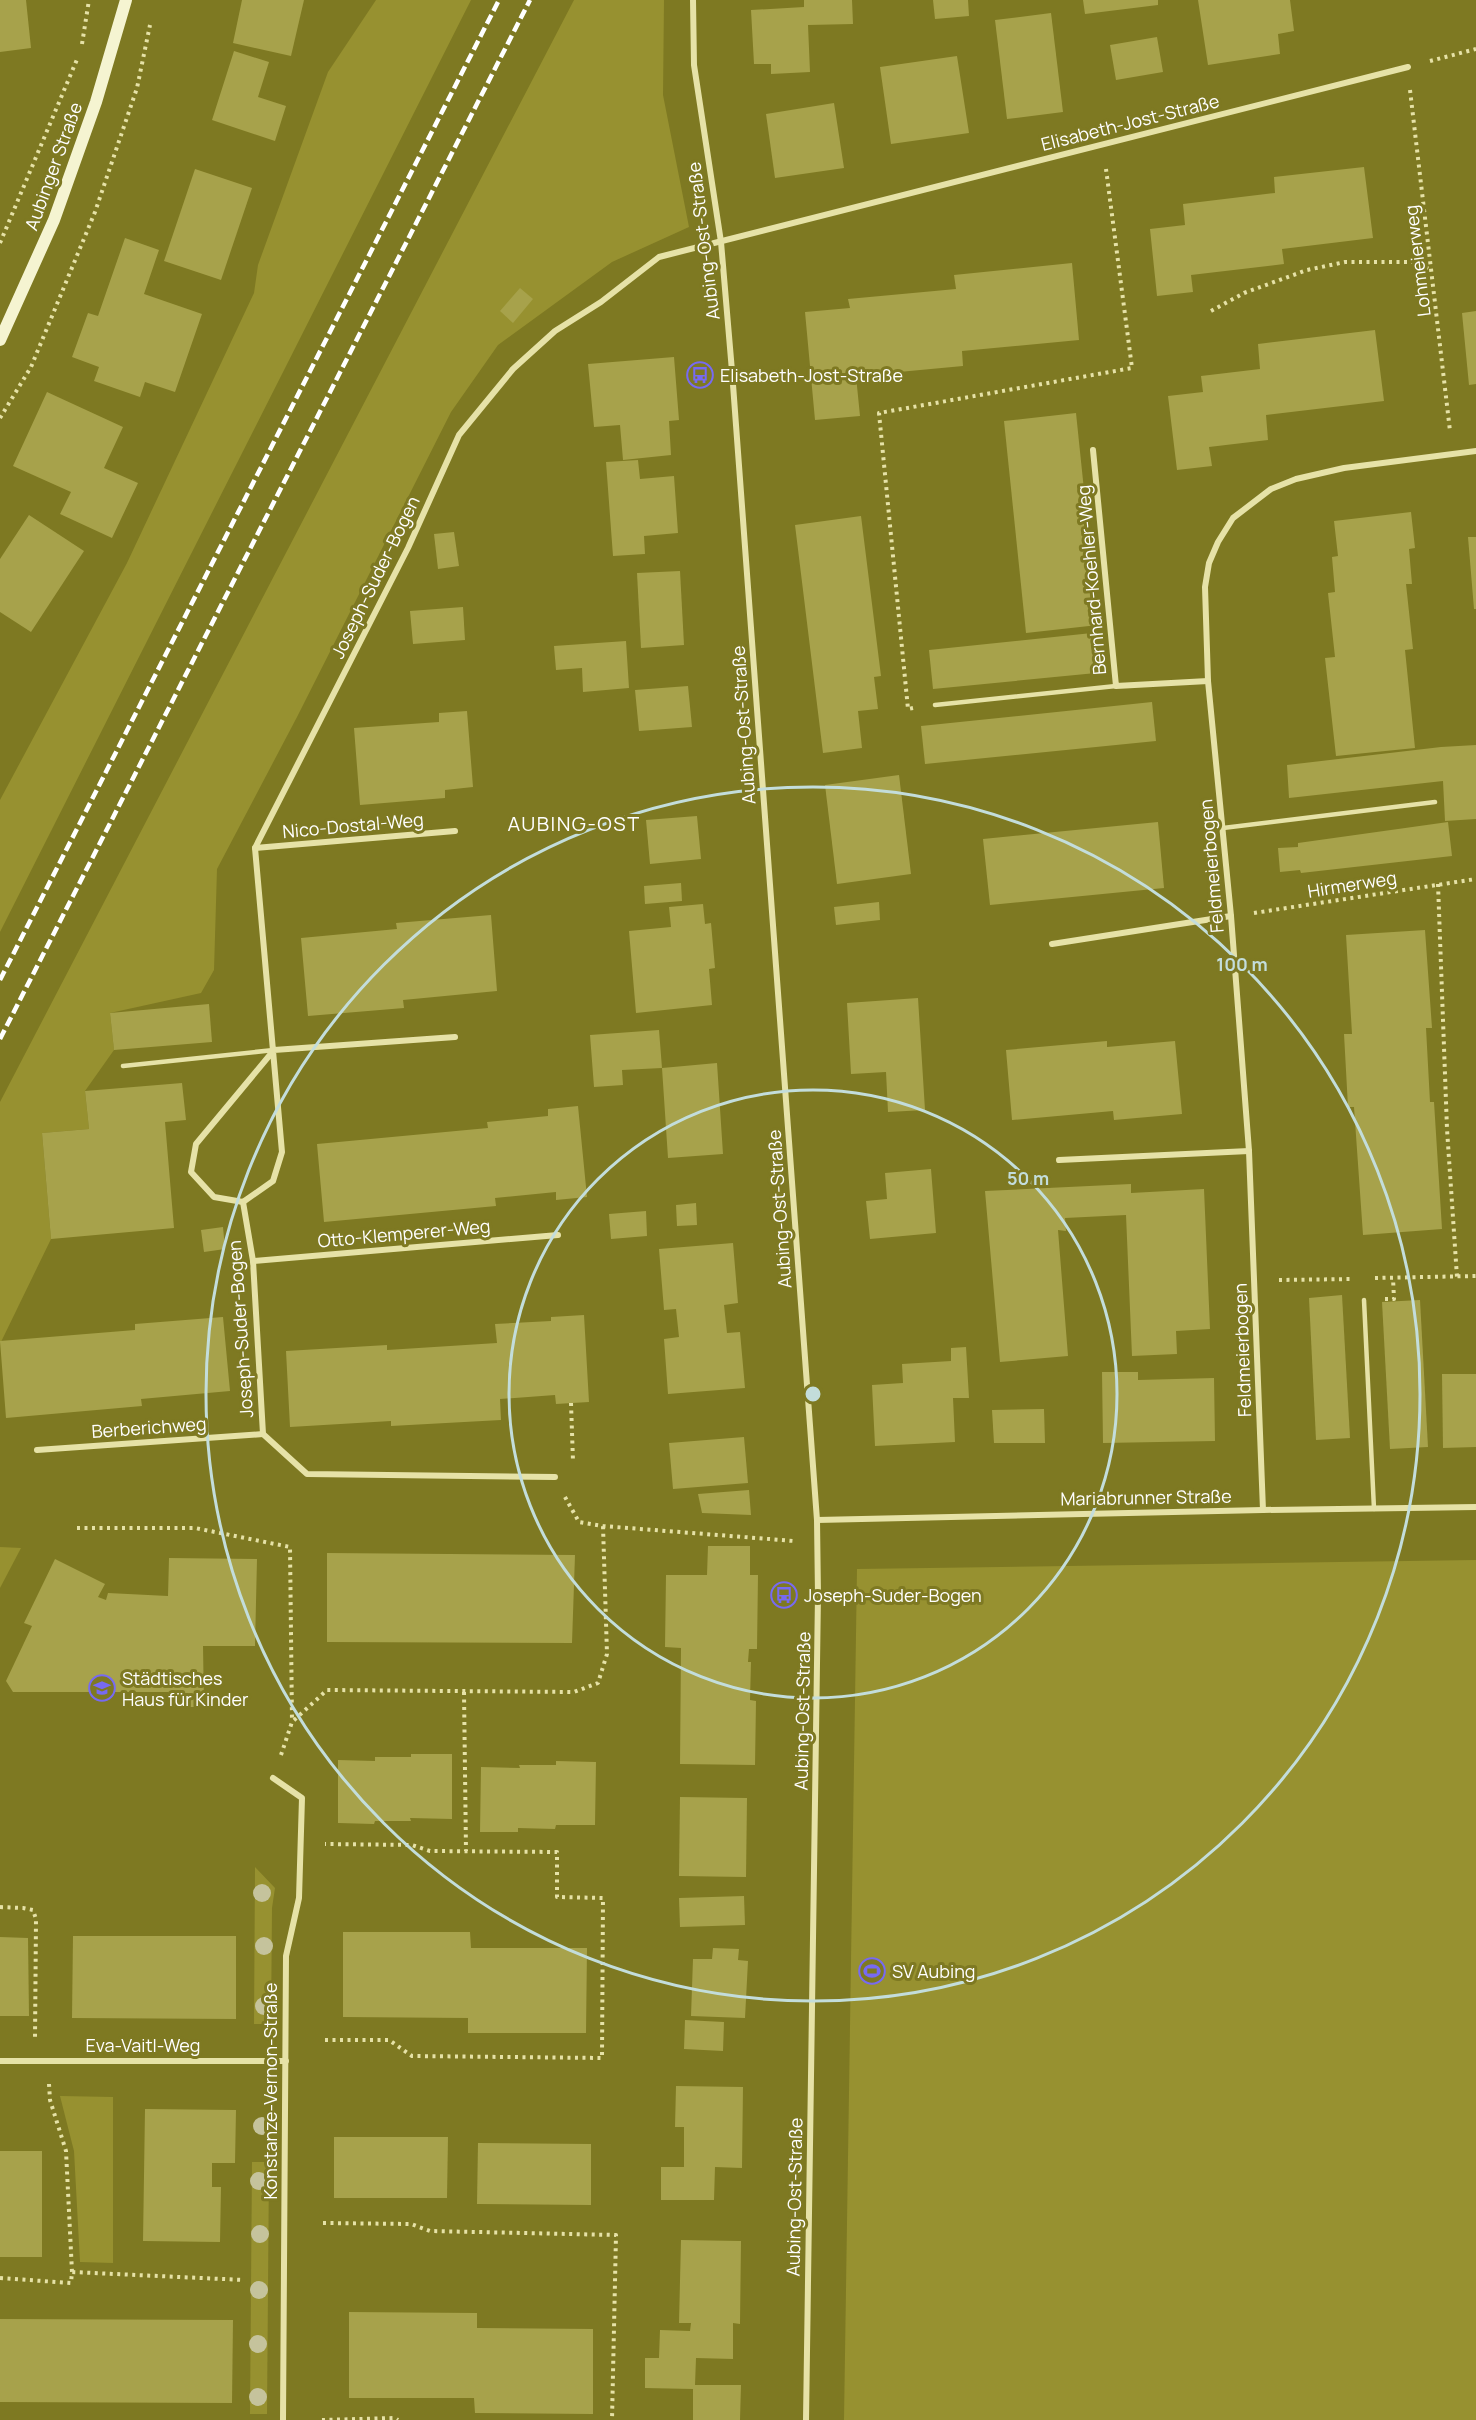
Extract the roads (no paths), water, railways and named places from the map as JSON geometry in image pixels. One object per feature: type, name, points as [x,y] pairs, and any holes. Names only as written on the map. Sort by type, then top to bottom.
[{"type":"main road","name":"Aubinger Straße","points":[[0,340],[54,220],[96,102],[126,0]]},
{"type":"street","name":"Aubing-Ost-Straße","points":[[693,0],[694,64],[721,242],[817,1520],[806,2420]]},
{"type":"street","name":"Elisabeth-Jost-Straße","points":[[721,242],[1408,67]]},
{"type":"street","name":"Joseph-Suder-Bogen","points":[[255,848],[408,548],[459,435],[513,369],[555,331],[601,302],[659,257],[721,242]]},
{"type":"street","name":"Bernhard-Koehler-Weg","points":[[1094,450],[1116,686],[1208,681]]},
{"type":"street","name":"Feldmeierbogen","points":[[1263,1510],[1249,1151],[1232,916],[1208,681],[1206,579],[1209,563],[1218,542],[1233,518],[1271,489],[1296,479],[1344,468],[1453,452],[1476,451]]},
{"type":"street","name":"Nico-Dostal-Weg","points":[[255,848],[455,831]]},
{"type":"street","points":[[255,848],[274,1050],[282,1152],[273,1181],[243,1202],[214,1197],[191,1172],[196,1144],[274,1050],[455,1037]]},
{"type":"street","points":[[1052,944],[1232,916]]},
{"type":"street","points":[[1059,1160],[1249,1151]]},
{"type":"street","name":"Joseph-Suder-Bogen","points":[[243,1202],[253,1262],[263,1434],[307,1474],[555,1477]]},
{"type":"street","name":"Otto-Klemperer-Weg","points":[[253,1262],[558,1235]]},
{"type":"street","name":"Berberichweg","points":[[37,1450],[263,1434]]},
{"type":"street","name":"Mariabrunner Straße","points":[[817,1520],[1476,1507]]},
{"type":"street","name":"Konstanze-Vernon-Straße","points":[[273,1779],[302,1798],[299,1898],[286,1956],[283,2420]]},
{"type":"street","name":"Eva-Vaitl-Weg","points":[[0,2061],[286,2061]]},
{"type":"lane","points":[[935,705],[1116,686]]},
{"type":"lane","points":[[1222,828],[1435,802]]},
{"type":"lane","points":[[123,1066],[274,1050]]},
{"type":"lane","points":[[1364,1300],[1374,1509]]},
{"type":"railway","points":[[0,980],[499,0]]},
{"type":"railway","points":[[0,1039],[530,0]]},
{"type":"place","name":"Elisabeth-Jost-Straße","points":[[700,375]]},
{"type":"place","name":"Joseph-Suder-Bogen","points":[[784,1595]]},
{"type":"place","name":"Städtisches Haus für Kinder","points":[[102,1688]]},
{"type":"place","name":"SV Aubing","points":[[872,1971]]},
{"type":"district","name":"AUBING-OST","points":[[574,823]]}]
